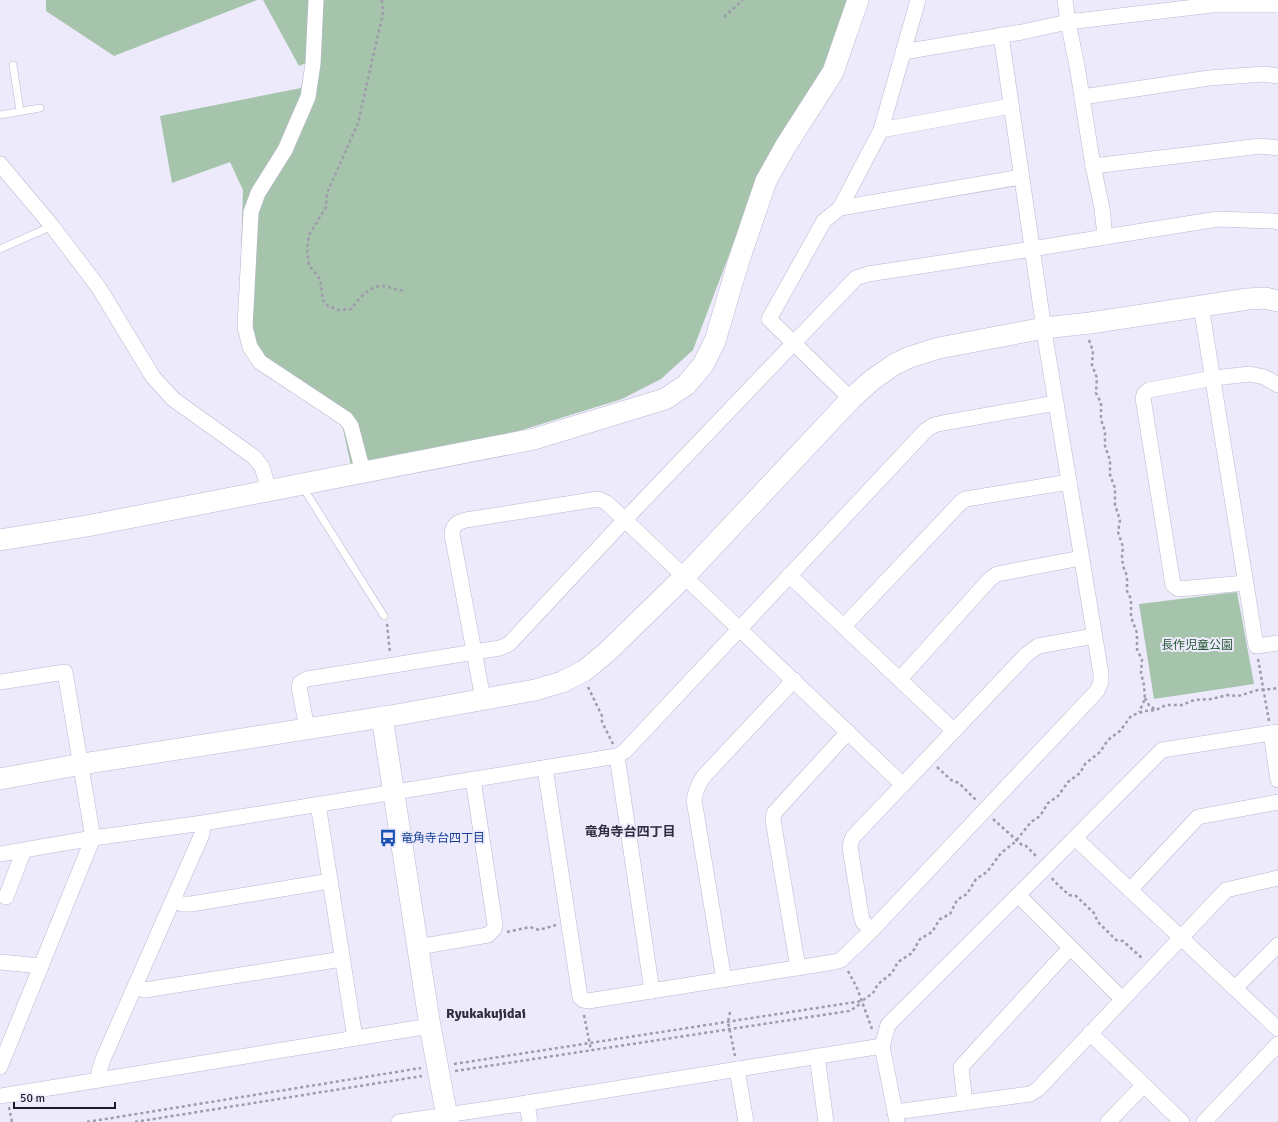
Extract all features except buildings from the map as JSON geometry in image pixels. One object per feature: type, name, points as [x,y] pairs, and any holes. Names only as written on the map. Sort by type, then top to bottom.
[{"type":"street","points":[[316,0],[313,64],[308,97],[285,150],[258,193],[251,212],[245,327],[250,347],[260,362],[346,418],[351,426],[364,472]]},
{"type":"street","points":[[0,540],[87,526],[534,439],[665,399],[686,385],[703,365],[715,341],[739,260],[766,181],[785,147],[833,72],[858,0]]},
{"type":"street","points":[[851,399],[769,319],[824,221],[840,208],[881,130],[918,0]]},
{"type":"street","points":[[1065,0],[1093,166],[1102,208],[1105,237]]},
{"type":"street","points":[[903,52],[1022,32],[1068,22],[1212,5],[1278,5]]},
{"type":"street","points":[[544,768],[580,997],[583,1000],[588,1001],[841,960],[872,930],[1097,691],[1101,674],[1044,328],[1001,35]]},
{"type":"street","points":[[1082,97],[1209,78],[1264,74],[1278,76]]},
{"type":"street","points":[[881,130],[1011,106]]},
{"type":"street","points":[[1093,166],[1261,146],[1278,148]]},
{"type":"street","points":[[0,164],[52,226],[99,288],[153,377],[173,399],[254,457],[262,467],[269,490]]},
{"type":"street","points":[[840,208],[1021,177]]},
{"type":"street","points":[[307,728],[299,687],[300,683],[307,679],[500,648],[509,644],[856,278],[1218,219],[1278,222]]},
{"type":"street","points":[[0,779],[82,764],[382,717],[550,686],[573,678],[584,672],[607,652],[684,577],[851,399],[887,369],[910,357],[939,348],[1044,328],[1090,323],[1248,299],[1265,298],[1278,301]]},
{"type":"street","points":[[1201,306],[1214,378],[1256,646],[1278,643]]},
{"type":"street","points":[[1246,583],[1179,589],[1173,585],[1143,398],[1149,390],[1214,378],[1250,374],[1264,377],[1278,386]]},
{"type":"street","points":[[0,854],[93,838],[203,823],[617,756],[625,750],[740,629],[926,430],[934,425],[943,423],[1056,403]]},
{"type":"street","points":[[844,626],[966,498],[1069,482]]},
{"type":"street","points":[[483,699],[452,534],[455,524],[466,520],[598,499],[607,503],[902,784]]},
{"type":"street","points":[[900,679],[990,579],[997,574],[1081,558]]},
{"type":"street","points":[[789,575],[953,730]]},
{"type":"street","points":[[872,930],[866,926],[861,915],[851,842],[853,837],[953,730],[1033,649],[1038,646],[1094,636]]},
{"type":"street","points":[[0,682],[65,672],[82,764],[93,838],[0,1067]]},
{"type":"street","points":[[724,980],[694,800],[695,791],[704,776],[794,680]]},
{"type":"street","points":[[382,717],[430,1026],[447,1119]]},
{"type":"street","points":[[798,968],[773,820],[774,813],[848,732]]},
{"type":"street","points":[[1278,780],[1274,732],[1162,750],[888,1025],[882,1046],[896,1117],[965,1103],[1030,1094],[1038,1089],[1226,890],[1278,878]]},
{"type":"street","points":[[617,756],[652,991]]},
{"type":"street","points":[[418,947],[488,935],[494,929],[495,925],[473,779]]},
{"type":"street","points":[[1130,890],[1198,817],[1278,802]]},
{"type":"street","points":[[318,804],[355,1038]]},
{"type":"street","points":[[99,1080],[102,1059],[202,834],[203,823]]},
{"type":"street","points":[[1076,838],[1278,1029]]},
{"type":"street","points":[[6,896],[24,850]]},
{"type":"street","points":[[173,900],[182,904],[192,904],[330,881]]},
{"type":"street","points":[[1018,895],[1122,999]]},
{"type":"street","points":[[1235,988],[1278,945]]},
{"type":"street","points":[[965,1103],[961,1067],[1070,948]]},
{"type":"street","points":[[135,986],[145,990],[342,959]]},
{"type":"street","points":[[0,962],[41,966]]},
{"type":"street","points":[[0,1096],[430,1026]]},
{"type":"street","points":[[1090,1034],[1182,1122]]},
{"type":"street","points":[[1204,1122],[1278,1044]]},
{"type":"street","points":[[398,1122],[447,1119],[527,1103],[882,1046]]},
{"type":"street","points":[[817,1056],[826,1122]]},
{"type":"street","points":[[737,1069],[746,1122]]},
{"type":"street","points":[[1108,1122],[1144,1085]]},
{"type":"street","points":[[527,1103],[530,1122]]},
{"type":"lane","points":[[13,65],[20,111]]},
{"type":"lane","points":[[0,114],[40,108]]},
{"type":"lane","points":[[0,249],[52,226]]},
{"type":"lane","points":[[300,484],[385,618]]},
{"type":"path","points":[[382,0],[383,13],[358,122],[327,193],[326,207],[308,235],[307,249],[309,265],[320,279],[323,300],[328,306],[339,310],[351,309],[361,297],[370,290],[381,286],[404,291]]},
{"type":"path","points":[[724,17],[743,0]]},
{"type":"path","points":[[1088,336],[1093,351],[1092,365],[1097,378],[1096,393],[1101,403],[1101,420],[1106,431],[1105,446],[1110,460],[1110,475],[1115,488],[1115,505],[1120,520],[1118,532],[1123,547],[1122,560],[1128,576],[1126,587],[1131,599],[1131,617],[1137,633],[1137,649],[1142,660],[1141,673],[1144,686],[1144,696],[1143,704],[1138,713]]},
{"type":"path","points":[[385,618],[390,658]]},
{"type":"path","points":[[1256,646],[1263,689],[1274,732]]},
{"type":"path","points":[[584,683],[589,688],[602,716],[602,722],[615,747],[617,756]]},
{"type":"path","points":[[452,1071],[849,1011],[873,993],[878,984],[892,973],[898,962],[912,954],[920,939],[932,932],[940,919],[950,914],[957,900],[967,894],[976,879],[987,872],[1001,853],[1015,842],[1027,825],[1040,816],[1048,803],[1061,793],[1072,778],[1080,773],[1085,764],[1100,752],[1108,740],[1120,731],[1131,716],[1166,705],[1182,705],[1194,700],[1212,699],[1227,695],[1238,696],[1263,689],[1278,688]]},
{"type":"path","points":[[1144,696],[1150,707],[1157,709]]},
{"type":"path","points":[[494,929],[501,932],[530,927],[539,930],[568,922]]},
{"type":"path","points":[[841,960],[857,988],[874,1033]]},
{"type":"path","points":[[583,1000],[583,1008],[591,1050]]},
{"type":"path","points":[[451,1065],[862,1001]]},
{"type":"path","points":[[730,1012],[728,1022],[737,1069]]},
{"type":"path","points":[[88,1122],[426,1067]]},
{"type":"path","points":[[135,1122],[428,1074]]},
{"type":"green space","points":[[46,0],[257,0],[114,56],[46,11]]},
{"type":"green space","points":[[263,0],[849,0],[823,72],[759,176],[693,350],[661,379],[622,399],[509,434],[351,466],[341,420],[271,379],[255,366],[239,319],[243,190],[230,162],[172,183],[160,116],[301,88],[306,63],[299,66]]},
{"type":"green space","name":"長作児童公園","points":[[1237,592],[1254,684],[1154,699],[1139,604]]},
{"type":"place","name":"竜角寺台四丁目","points":[[388,838]]},
{"type":"district","name":"竜角寺台四丁目","points":[[630,831]]},
{"type":"district","name":"Ryukakujidai","points":[[486,1013]]}]
